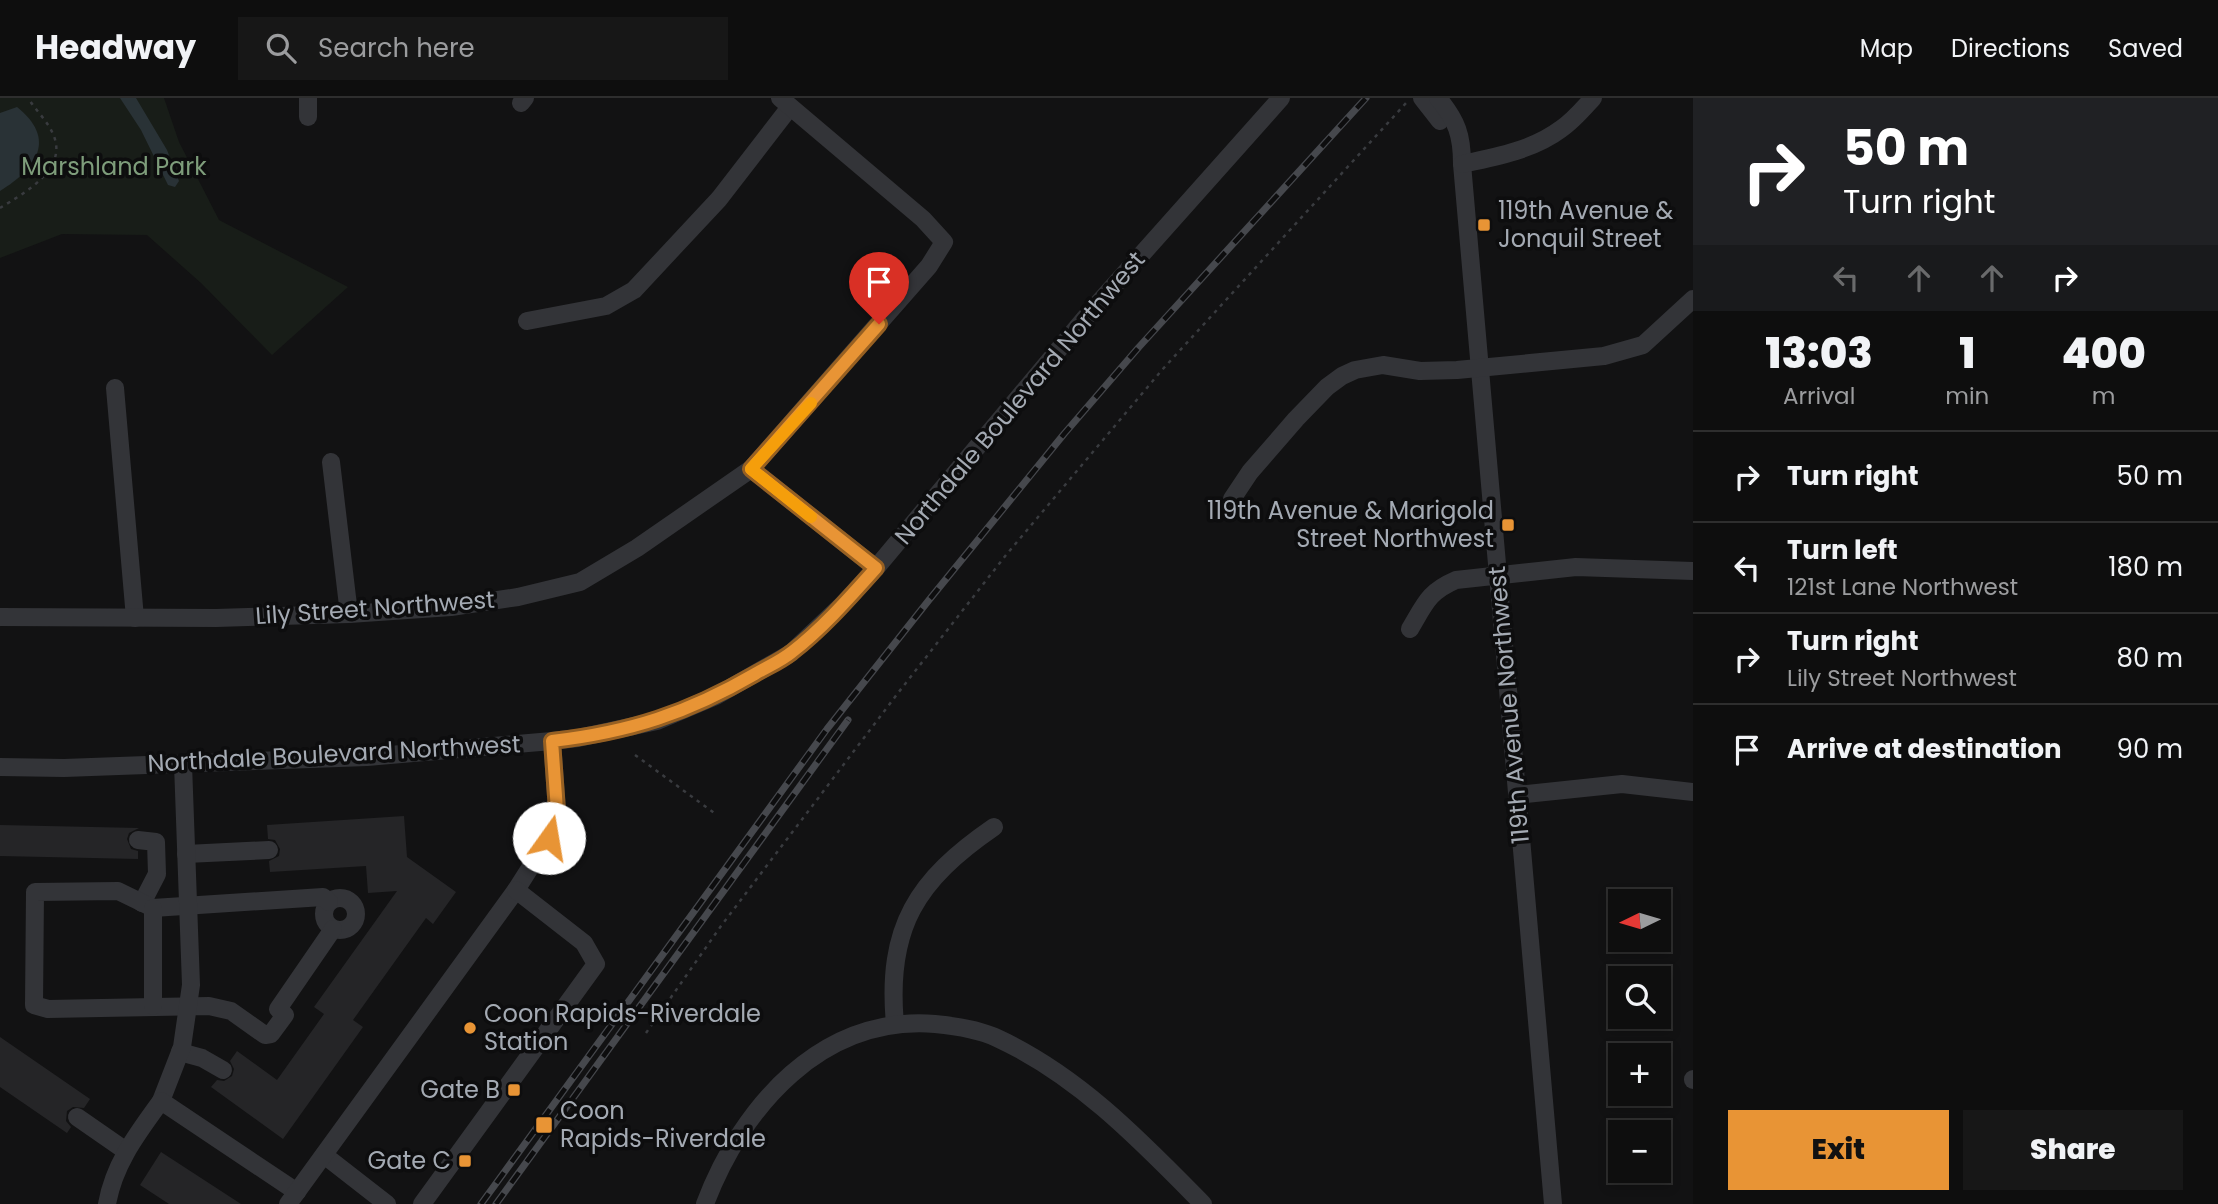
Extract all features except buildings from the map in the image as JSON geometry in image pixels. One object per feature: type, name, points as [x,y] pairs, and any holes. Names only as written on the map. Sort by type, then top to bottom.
[{"type":"street","points":[[308,98],[308,117]]},
{"type":"street","name":"Northdale Boulevard Northwest","points":[[0,767],[64,768],[367,757],[552,741],[579,738],[657,721],[716,696],[791,653],[842,606],[1085,318],[1281,98]]},
{"type":"street","name":"119th Avenue Northwest","points":[[1422,98],[1438,117],[1462,164]]},
{"type":"street","name":"119th Avenue Northwest","points":[[1438,98],[1449,112],[1462,140],[1553,1204]]},
{"type":"street","points":[[1462,164],[1511,152],[1547,139],[1563,128],[1593,98]]},
{"type":"street","points":[[527,321],[606,306],[634,290],[719,199],[785,103]]},
{"type":"street","name":"Lily Street Northwest","points":[[0,617],[135,618],[349,614],[450,607],[518,597],[580,582],[637,548],[751,469],[929,266],[944,242],[923,219],[785,103]]},
{"type":"street","points":[[1232,499],[1250,472],[1296,419],[1327,387],[1355,370],[1383,365],[1420,371],[1480,369],[1604,356],[1643,345],[1693,299]]},
{"type":"street","points":[[115,388],[135,618]]},
{"type":"street","points":[[331,462],[349,614]]},
{"type":"street","points":[[751,469],[876,568]]},
{"type":"street","points":[[1410,629],[1430,596],[1440,587],[1456,580],[1576,567],[1693,571]]},
{"type":"street","points":[[161,1101],[292,1198],[516,890],[549,838],[557,810],[552,741]]},
{"type":"street","points":[[107,1204],[117,1168],[161,1101],[180,1052],[191,985],[183,764]]},
{"type":"street","points":[[1517,796],[1622,784],[1693,792]]},
{"type":"street","points":[[895,1024],[895,958],[901,933],[911,910],[930,882],[953,857],[994,827]]},
{"type":"street","points":[[138,840],[156,842],[157,874],[147,906],[153,1006]]},
{"type":"street","points":[[186,854],[269,850]]},
{"type":"street","points":[[422,1204],[596,964],[584,943],[516,890]]},
{"type":"street","points":[[330,902],[323,897],[147,906],[118,891],[35,892],[34,1005],[48,1009],[188,1005],[223,1008],[265,1035],[271,1034],[285,1015],[278,1009],[332,929]]},
{"type":"street","points":[[339,898],[353,905],[356,915],[348,928],[332,929],[328,926],[324,916],[326,906],[330,902],[339,898]]},
{"type":"street","points":[[705,1204],[726,1155],[753,1117],[785,1080],[824,1049],[851,1036],[895,1024],[946,1025],[972,1030],[1016,1048],[1112,1113],[1141,1139],[1203,1204]]},
{"type":"street","points":[[180,1052],[202,1058],[223,1070]]},
{"type":"street","points":[[77,1117],[126,1152]]},
{"type":"street","points":[[324,1155],[387,1204]]},
{"type":"path","points":[[0,208],[42,178],[56,153],[55,138],[28,98]]},
{"type":"path","points":[[646,1033],[721,926],[1006,555],[1162,369],[1410,98]]},
{"type":"path","points":[[635,755],[717,815]]},
{"type":"green space","name":"Marshland Park","points":[[0,98],[164,98],[179,142],[219,220],[348,287],[272,355],[201,283],[147,235],[62,234],[0,258]]},
{"type":"shaded area","points":[[120,98],[136,98],[167,150],[179,181],[175,187],[168,185],[141,130]]},
{"type":"shaded area","points":[[17,107],[36,130],[39,142],[37,152],[24,173],[0,191],[0,113]]},
{"type":"railway","points":[[481,1204],[827,729],[929,600],[1064,434],[1139,347],[1366,98]]},
{"type":"railway","points":[[496,1204],[848,720]]},
{"type":"slow traffic","points":[[811,403],[751,469],[811,517]]},
{"type":"place","name":"119th Avenue & Jonquil Street","points":[[1484,225]]},
{"type":"place","name":"119th Avenue & Marigold Street Northwest","points":[[1508,525]]},
{"type":"place","name":"Coon Rapids-Riverdale Station","points":[[470,1028]]},
{"type":"place","name":"Gate B","points":[[514,1090]]},
{"type":"place","name":"Coon Rapids-Riverdale","points":[[544,1125]]},
{"type":"place","name":"Gate C","points":[[465,1161]]},
{"type":"route","points":[[549,838],[557,810],[552,741],[579,738],[657,721],[716,696],[791,653],[842,606],[876,568],[751,469],[879,324]]}]
